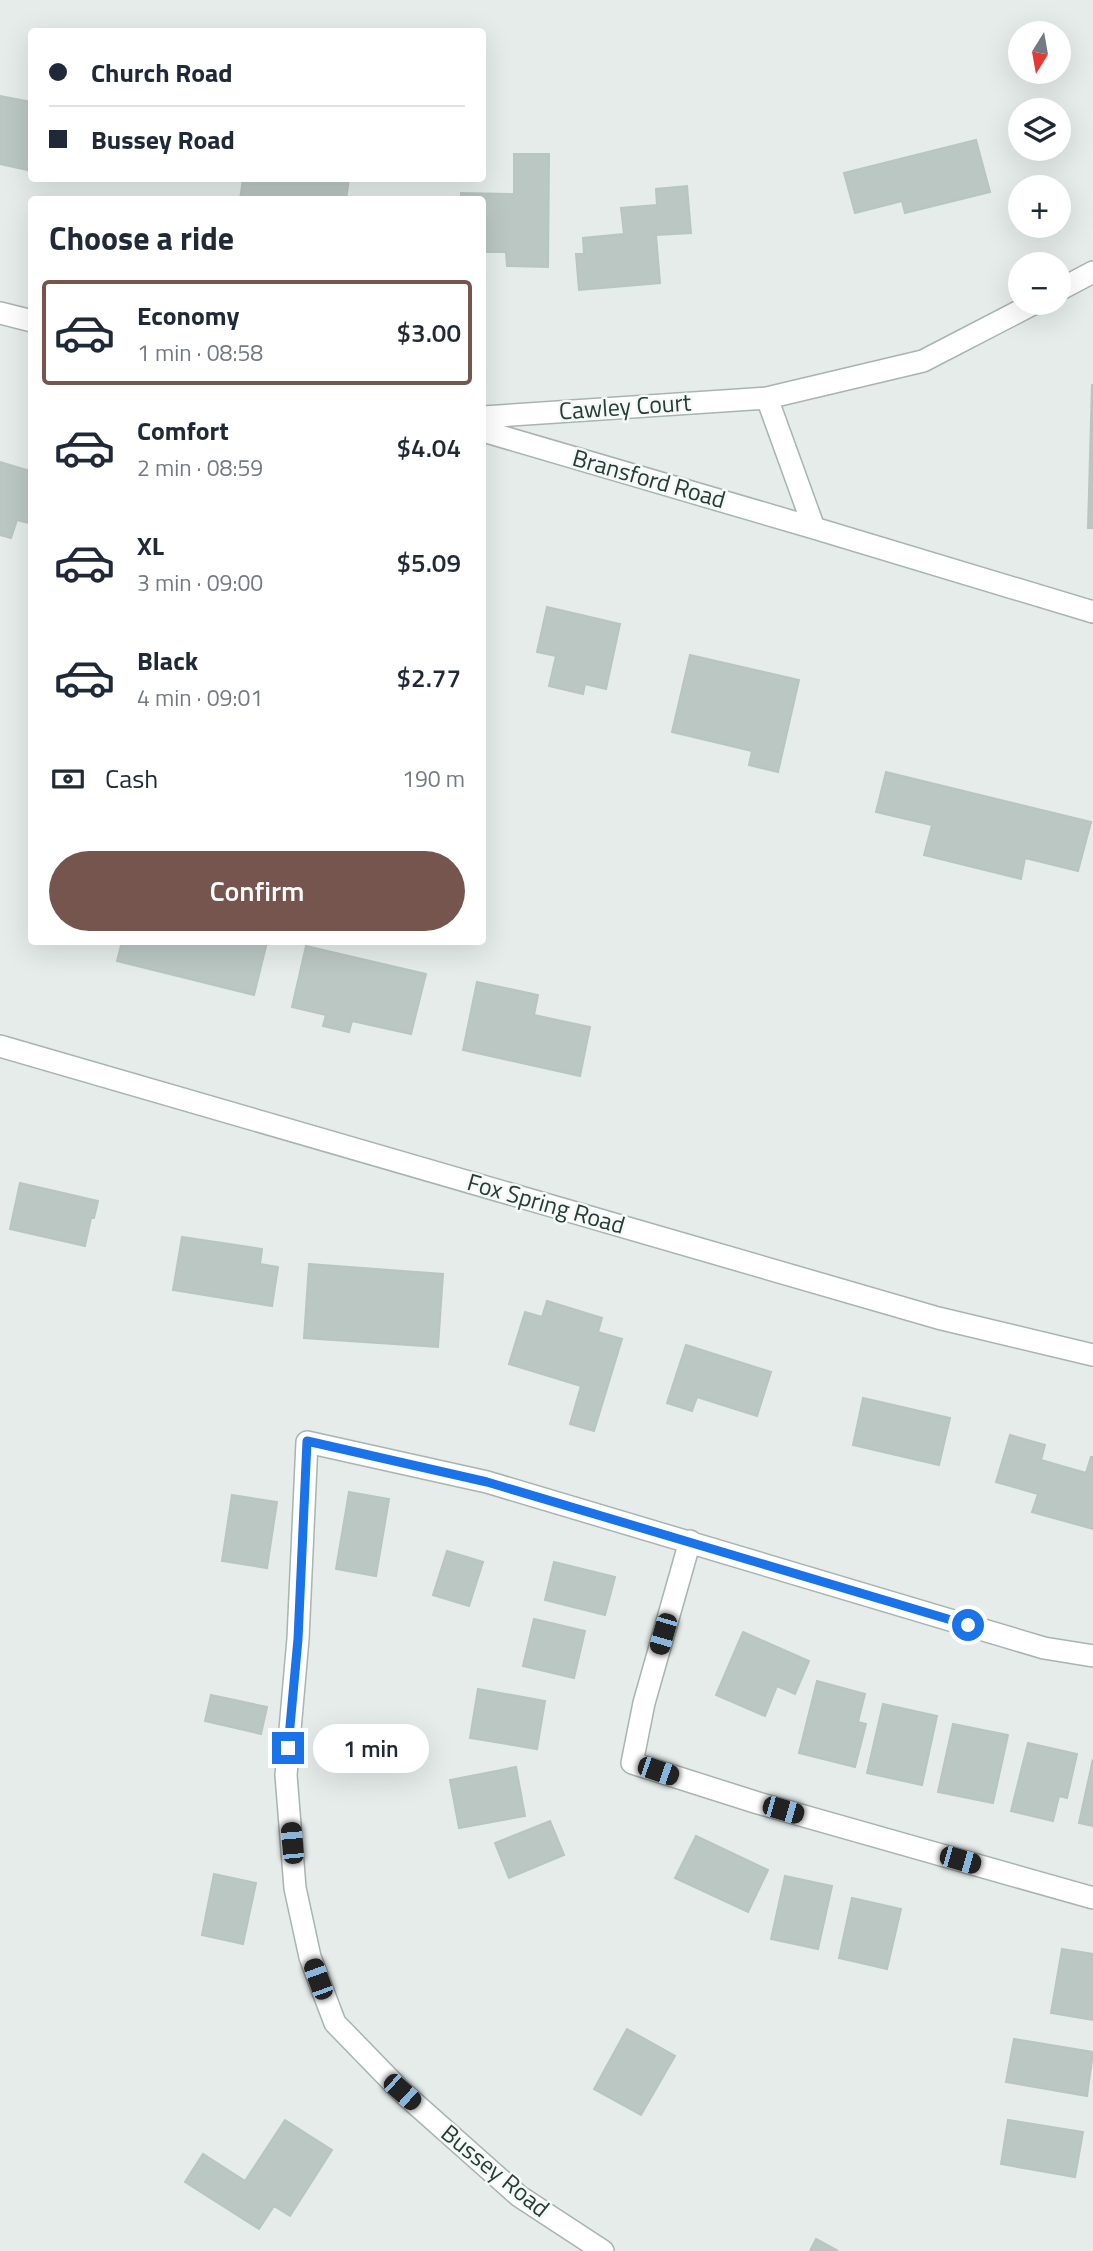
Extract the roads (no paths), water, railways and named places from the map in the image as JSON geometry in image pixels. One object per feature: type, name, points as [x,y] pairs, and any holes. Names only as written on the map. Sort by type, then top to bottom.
[{"type":"street","points":[[1071,284],[1093,272]]},
{"type":"street","points":[[0,313],[28,320]]},
{"type":"street","points":[[814,528],[767,398],[923,361],[1012,315]]},
{"type":"street","name":"Cawley Court","points":[[486,417],[767,398]]},
{"type":"street","name":"Bransford Road","points":[[486,432],[1093,612]]},
{"type":"street","name":"Fox Spring Road","points":[[0,1046],[938,1318],[1093,1355]]},
{"type":"street","name":"Bussey Road","points":[[603,2251],[519,2196],[402,2092],[335,2023],[310,1957],[295,1888],[286,1776],[298,1639],[307,1441],[487,1482],[582,1512],[690,1541]]},
{"type":"street","points":[[1093,1656],[1044,1648],[690,1541],[644,1703],[632,1763],[758,1803],[1093,1898]]}]
